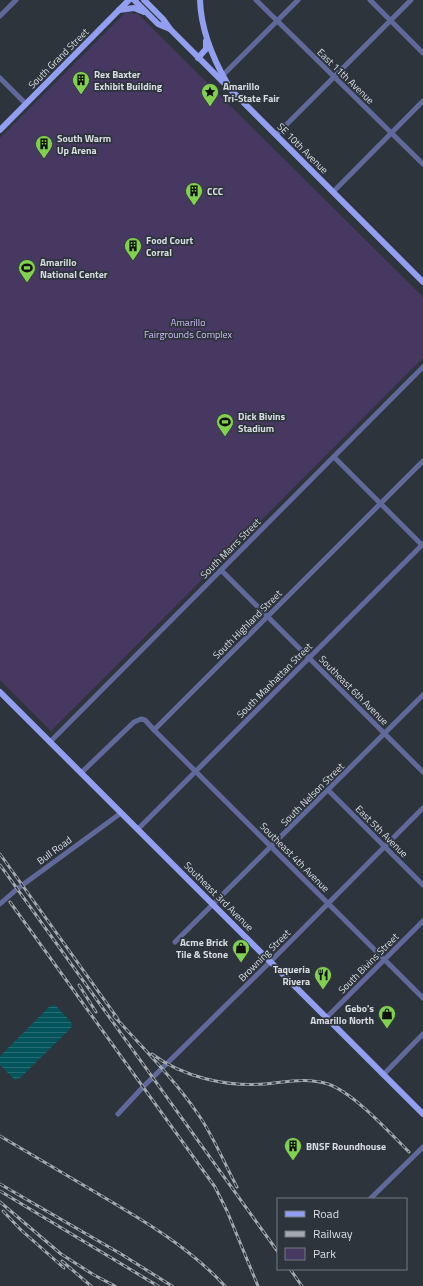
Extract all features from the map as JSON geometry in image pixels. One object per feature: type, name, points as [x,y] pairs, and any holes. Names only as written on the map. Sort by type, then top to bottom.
[{"type":"main road","name":"South Grand Street","points":[[0,130],[129,0]]},
{"type":"main road","points":[[134,0],[158,24],[170,29]]},
{"type":"main road","points":[[144,0],[198,58],[221,77]]},
{"type":"main road","points":[[200,0],[201,19],[206,39],[221,77]]},
{"type":"main road","points":[[119,10],[134,8],[150,15]]},
{"type":"main road","points":[[198,58],[206,50],[206,39]]},
{"type":"main road","name":"SE 10th Avenue","points":[[221,77],[230,90],[423,282]]},
{"type":"main road","name":"Southeast 3rd Avenue","points":[[0,692],[423,1114]]},
{"type":"street","points":[[0,16],[16,0]]},
{"type":"street","name":"East 11th Avenue","points":[[256,0],[423,164]]},
{"type":"street","points":[[221,77],[298,0]]},
{"type":"street","points":[[370,0],[423,53]]},
{"type":"street","points":[[276,135],[411,0]]},
{"type":"street","points":[[0,78],[26,104]]},
{"type":"street","points":[[333,192],[423,100]]},
{"type":"street","name":"South Marrs Street","points":[[50,742],[423,367]]},
{"type":"street","points":[[334,457],[422,545]]},
{"type":"street","name":"South Highland Street","points":[[154,730],[423,461]]},
{"type":"street","name":"South Manhattan Street","points":[[138,829],[422,545]]},
{"type":"street","name":"Southeast 6th Avenue","points":[[221,570],[423,772]]},
{"type":"street","name":"South Nelson Street","points":[[175,942],[423,695]]},
{"type":"street","points":[[81,773],[134,722],[141,719],[145,720],[154,730]]},
{"type":"street","name":"Southeast 4th Avenue","points":[[154,730],[423,998]]},
{"type":"street","name":"East 5th Avenue","points":[[328,790],[423,885]]},
{"type":"street","name":"Browning Street","points":[[118,1114],[143,1087],[423,808]]},
{"type":"street","name":"Bull Road","points":[[0,904],[17,889],[121,813]]},
{"type":"street","name":"South Bivins Street","points":[[326,1018],[423,921]]},
{"type":"street","points":[[383,1074],[423,1034]]},
{"type":"street","points":[[371,1198],[423,1147]]},
{"type":"green space","name":"Amarillo Fairgrounds Complex","points":[[126,12],[138,14],[423,297],[423,358],[51,731],[0,680],[0,138]]},
{"type":"water","points":[[50,1006],[56,1006],[71,1022],[71,1028],[20,1078],[15,1080],[0,1065],[0,1056]]},
{"type":"railway","points":[[0,854],[118,1019]]},
{"type":"railway","points":[[0,865],[277,1251]]},
{"type":"railway","points":[[10,902],[215,1187],[227,1211],[258,1286]]},
{"type":"railway","points":[[79,985],[96,1012]]},
{"type":"railway","points":[[114,1016],[158,1064],[189,1101],[209,1132],[237,1187]]},
{"type":"railway","points":[[152,1054],[177,1069],[220,1082],[250,1085],[304,1080],[328,1084],[360,1104],[409,1152]]},
{"type":"railway","points":[[0,1136],[130,1212],[196,1258],[225,1286]]},
{"type":"railway","points":[[0,1184],[121,1254],[172,1286]]},
{"type":"railway","points":[[0,1191],[158,1286]]},
{"type":"railway","points":[[0,1202],[61,1254],[94,1275],[115,1286]]},
{"type":"railway","points":[[3,1211],[21,1230],[64,1268]]},
{"type":"railway","points":[[62,1261],[91,1286]]},
{"type":"railway","points":[[291,1270],[302,1286]]},
{"type":"place","name":"Rex Baxter Exhibit Building","points":[[81,95]]},
{"type":"place","name":"Amarillo Tri-State Fair","points":[[210,107]]},
{"type":"place","name":"South Warm Up Arena","points":[[44,159]]},
{"type":"place","name":"CCC","points":[[194,206]]},
{"type":"place","name":"Food Court Corral","points":[[133,261]]},
{"type":"place","name":"Amarillo National Center","points":[[27,283]]},
{"type":"place","name":"Dick Bivins Stadium","points":[[225,437]]},
{"type":"place","name":"Acme Brick Tile & Stone","points":[[241,963]]},
{"type":"place","name":"Taqueria Rivera","points":[[323,990]]},
{"type":"place","name":"Gebo's Amarillo North","points":[[387,1029]]},
{"type":"place","name":"BNSF Roundhouse","points":[[293,1161]]}]
